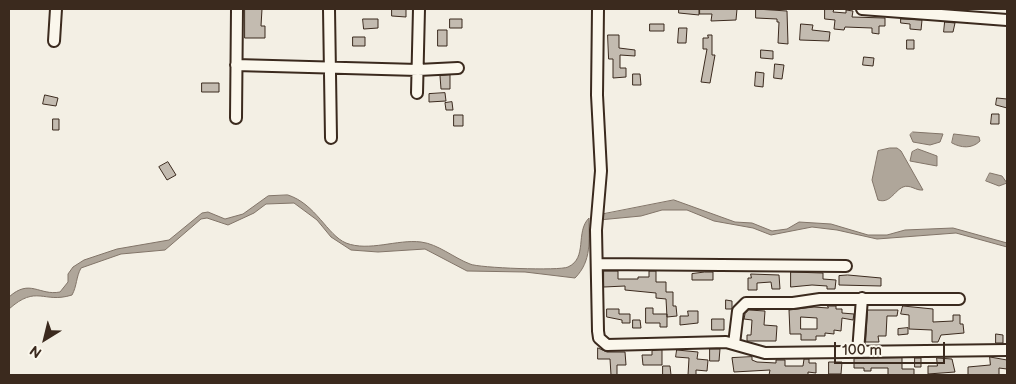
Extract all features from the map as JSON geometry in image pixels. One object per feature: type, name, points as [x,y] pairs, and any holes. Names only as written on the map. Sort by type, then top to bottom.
[{"type":"street","points":[[54,41],[56,9]]},
{"type":"street","points":[[236,118],[237,9]]},
{"type":"street","points":[[329,9],[331,138]]},
{"type":"street","points":[[417,93],[418,9]]},
{"type":"street","points":[[598,9],[597,95],[601,171],[596,230],[599,338],[607,345],[726,342],[765,352],[1007,350]]},
{"type":"street","points":[[862,9],[1007,20]]},
{"type":"street","points":[[236,65],[418,70],[458,68]]},
{"type":"street","points":[[597,264],[846,266]]},
{"type":"street","points":[[734,344],[738,311],[746,303],[793,303],[820,299],[862,298],[959,298]]},
{"type":"street","points":[[858,352],[862,298]]},
{"type":"shaded area","points":[[913,132],[943,134],[940,142],[930,145],[913,142],[910,135]]},
{"type":"shaded area","points":[[954,134],[979,137],[980,141],[977,144],[966,147],[959,146],[952,143]]},
{"type":"shaded area","points":[[897,148],[901,151],[923,190],[906,186],[889,199],[882,201],[878,200],[872,180],[878,151]]},
{"type":"shaded area","points":[[918,149],[937,156],[937,166],[910,161],[912,152]]},
{"type":"shaded area","points":[[990,173],[1002,176],[1007,183],[999,186],[986,181]]},
{"type":"shaded area","points":[[288,195],[306,205],[339,239],[346,243],[374,246],[402,242],[427,243],[470,264],[488,267],[550,269],[568,267],[578,258],[583,230],[589,218],[587,257],[575,278],[525,272],[467,271],[425,249],[378,252],[351,250],[331,237],[317,220],[294,203],[266,204],[254,213],[228,225],[207,218],[201,219],[165,250],[121,254],[81,268],[72,295],[62,297],[34,296],[19,302],[9,309],[9,297],[16,291],[29,288],[53,293],[60,292],[68,282],[68,274],[73,267],[84,260],[117,249],[169,240],[202,213],[208,212],[225,219],[243,214],[268,196]]},
{"type":"shaded area","points":[[674,200],[735,222],[752,223],[772,231],[787,229],[799,222],[831,224],[868,235],[887,235],[905,230],[953,228],[1007,243],[1007,247],[956,233],[877,239],[837,230],[812,227],[771,235],[753,228],[714,221],[687,210],[662,210],[641,216],[599,220],[599,215]]},
{"type":"building","points":[[245,9],[262,9],[261,26],[265,26],[265,38],[245,38]]},
{"type":"building","points":[[392,9],[406,9],[406,17],[392,16]]},
{"type":"building","points":[[679,9],[699,9],[699,15],[679,13]]},
{"type":"building","points":[[700,9],[737,9],[736,20],[711,21],[712,14],[700,14]]},
{"type":"building","points":[[756,9],[787,11],[788,44],[778,43],[779,22],[777,22],[777,19],[756,18]]},
{"type":"building","points":[[825,9],[834,9],[833,12],[846,13],[846,10],[853,11],[852,17],[885,18],[885,26],[879,26],[879,34],[872,33],[872,28],[845,27],[844,30],[834,29],[835,20],[825,19]]},
{"type":"building","points":[[363,19],[378,19],[378,28],[364,29]]},
{"type":"building","points":[[450,19],[462,19],[462,28],[450,28]]},
{"type":"building","points":[[901,19],[922,20],[921,30],[910,29],[910,24],[901,23]]},
{"type":"building","points":[[945,22],[955,23],[953,32],[944,32]]},
{"type":"building","points":[[650,24],[664,24],[664,31],[650,31]]},
{"type":"building","points":[[801,24],[813,25],[812,30],[830,32],[829,41],[800,40]]},
{"type":"building","points":[[679,28],[687,28],[686,43],[678,43]]},
{"type":"building","points":[[438,30],[447,30],[447,46],[438,46]]},
{"type":"building","points":[[608,35],[619,35],[619,48],[635,50],[635,56],[620,55],[620,68],[626,68],[626,77],[613,78],[613,59],[609,59]]},
{"type":"building","points":[[708,35],[712,35],[712,55],[715,55],[710,83],[701,82],[707,49],[703,49],[703,38],[708,38]]},
{"type":"building","points":[[353,37],[365,37],[365,46],[353,46]]},
{"type":"building","points":[[907,40],[914,40],[914,49],[907,49]]},
{"type":"building","points":[[761,50],[773,51],[773,59],[761,58]]},
{"type":"building","points":[[864,57],[874,58],[873,66],[863,65]]},
{"type":"building","points":[[775,64],[784,65],[782,79],[774,78]]},
{"type":"building","points":[[756,72],[764,73],[763,87],[755,86]]},
{"type":"building","points":[[633,74],[640,74],[641,85],[633,85]]},
{"type":"building","points":[[450,75],[450,89],[441,89],[440,76]]},
{"type":"building","points":[[202,83],[219,83],[219,92],[202,92]]},
{"type":"building","points":[[445,93],[446,101],[429,102],[429,94]]},
{"type":"building","points":[[45,95],[58,98],[56,106],[43,104]]},
{"type":"building","points":[[997,98],[1007,99],[1007,108],[996,105]]},
{"type":"building","points":[[452,102],[453,110],[446,110],[445,103]]},
{"type":"building","points":[[992,114],[999,114],[999,124],[991,124]]},
{"type":"building","points":[[454,115],[463,115],[463,126],[454,126]]},
{"type":"building","points":[[53,119],[59,119],[59,130],[53,130]]},
{"type":"building","points":[[168,162],[176,175],[167,180],[159,167]]},
{"type":"building","points":[[604,271],[618,271],[618,279],[638,279],[638,277],[649,277],[649,271],[656,271],[656,282],[666,282],[666,292],[673,292],[673,306],[676,306],[677,316],[667,317],[666,299],[656,298],[656,293],[625,290],[625,286],[604,287]]},
{"type":"building","points":[[713,272],[713,280],[692,280],[692,274]]},
{"type":"building","points":[[791,272],[823,273],[823,279],[836,280],[835,289],[827,289],[827,286],[812,285],[791,287]]},
{"type":"building","points":[[751,274],[779,275],[780,289],[772,289],[771,282],[757,283],[757,290],[748,290],[748,278],[751,278]]},
{"type":"building","points":[[839,276],[881,278],[881,286],[839,285]]},
{"type":"building","points":[[726,300],[732,301],[732,309],[726,309]]},
{"type":"building","points":[[828,306],[836,306],[836,309],[842,309],[842,313],[854,314],[853,320],[842,318],[841,331],[834,330],[834,334],[825,333],[825,336],[816,336],[816,340],[801,340],[801,334],[790,334],[789,310],[814,307],[828,308]],"holes":[[[801,317],[817,318],[817,329],[801,329]]]},
{"type":"building","points":[[903,306],[933,309],[933,322],[953,321],[953,315],[960,315],[960,324],[963,324],[964,333],[941,335],[938,342],[932,342],[932,330],[909,329],[909,315],[901,314]]},
{"type":"building","points":[[646,308],[653,308],[653,314],[667,314],[667,327],[660,327],[660,323],[646,323]]},
{"type":"building","points":[[607,309],[619,309],[619,314],[630,314],[630,323],[622,323],[622,320],[607,317]]},
{"type":"building","points":[[749,310],[765,311],[764,325],[777,326],[776,341],[747,341],[747,335],[751,335],[752,320],[744,319],[745,314]]},
{"type":"building","points":[[868,310],[898,310],[897,316],[887,316],[886,336],[878,336],[879,342],[866,342]]},
{"type":"building","points":[[688,311],[698,311],[698,323],[680,325],[680,316],[688,316]]},
{"type":"building","points":[[712,319],[724,319],[724,330],[712,330]]},
{"type":"building","points":[[633,320],[640,320],[641,328],[633,328]]},
{"type":"building","points":[[908,328],[908,334],[898,335],[898,329]]},
{"type":"building","points":[[996,334],[1003,335],[1003,343],[996,343]]},
{"type":"building","points":[[598,348],[607,352],[625,352],[626,365],[617,365],[617,375],[611,375],[610,359],[598,359]]},
{"type":"building","points":[[710,349],[720,349],[719,361],[710,361]]},
{"type":"building","points":[[662,350],[662,365],[643,365],[642,355],[652,355],[652,351]]},
{"type":"building","points":[[677,350],[698,352],[697,359],[708,360],[707,371],[696,370],[696,375],[688,375],[689,358],[676,357]]},
{"type":"building","points":[[752,357],[752,360],[757,362],[776,363],[776,360],[785,360],[785,366],[803,366],[804,359],[809,359],[809,363],[816,363],[816,373],[808,372],[808,375],[769,375],[770,370],[734,372],[732,358]]},
{"type":"building","points":[[990,357],[1007,360],[1007,369],[999,368],[999,375],[968,375],[968,367],[990,365]]},
{"type":"building","points":[[902,358],[902,369],[914,369],[914,375],[888,375],[888,368],[871,368],[871,371],[864,371],[864,368],[854,368],[854,359]]},
{"type":"building","points":[[915,358],[921,358],[921,367],[915,367]]},
{"type":"building","points":[[937,358],[952,359],[955,372],[928,374],[928,366],[937,366]]},
{"type":"building","points":[[829,362],[842,362],[841,374],[829,374]]},
{"type":"building","points":[[663,366],[670,366],[671,375],[663,375]]}]
